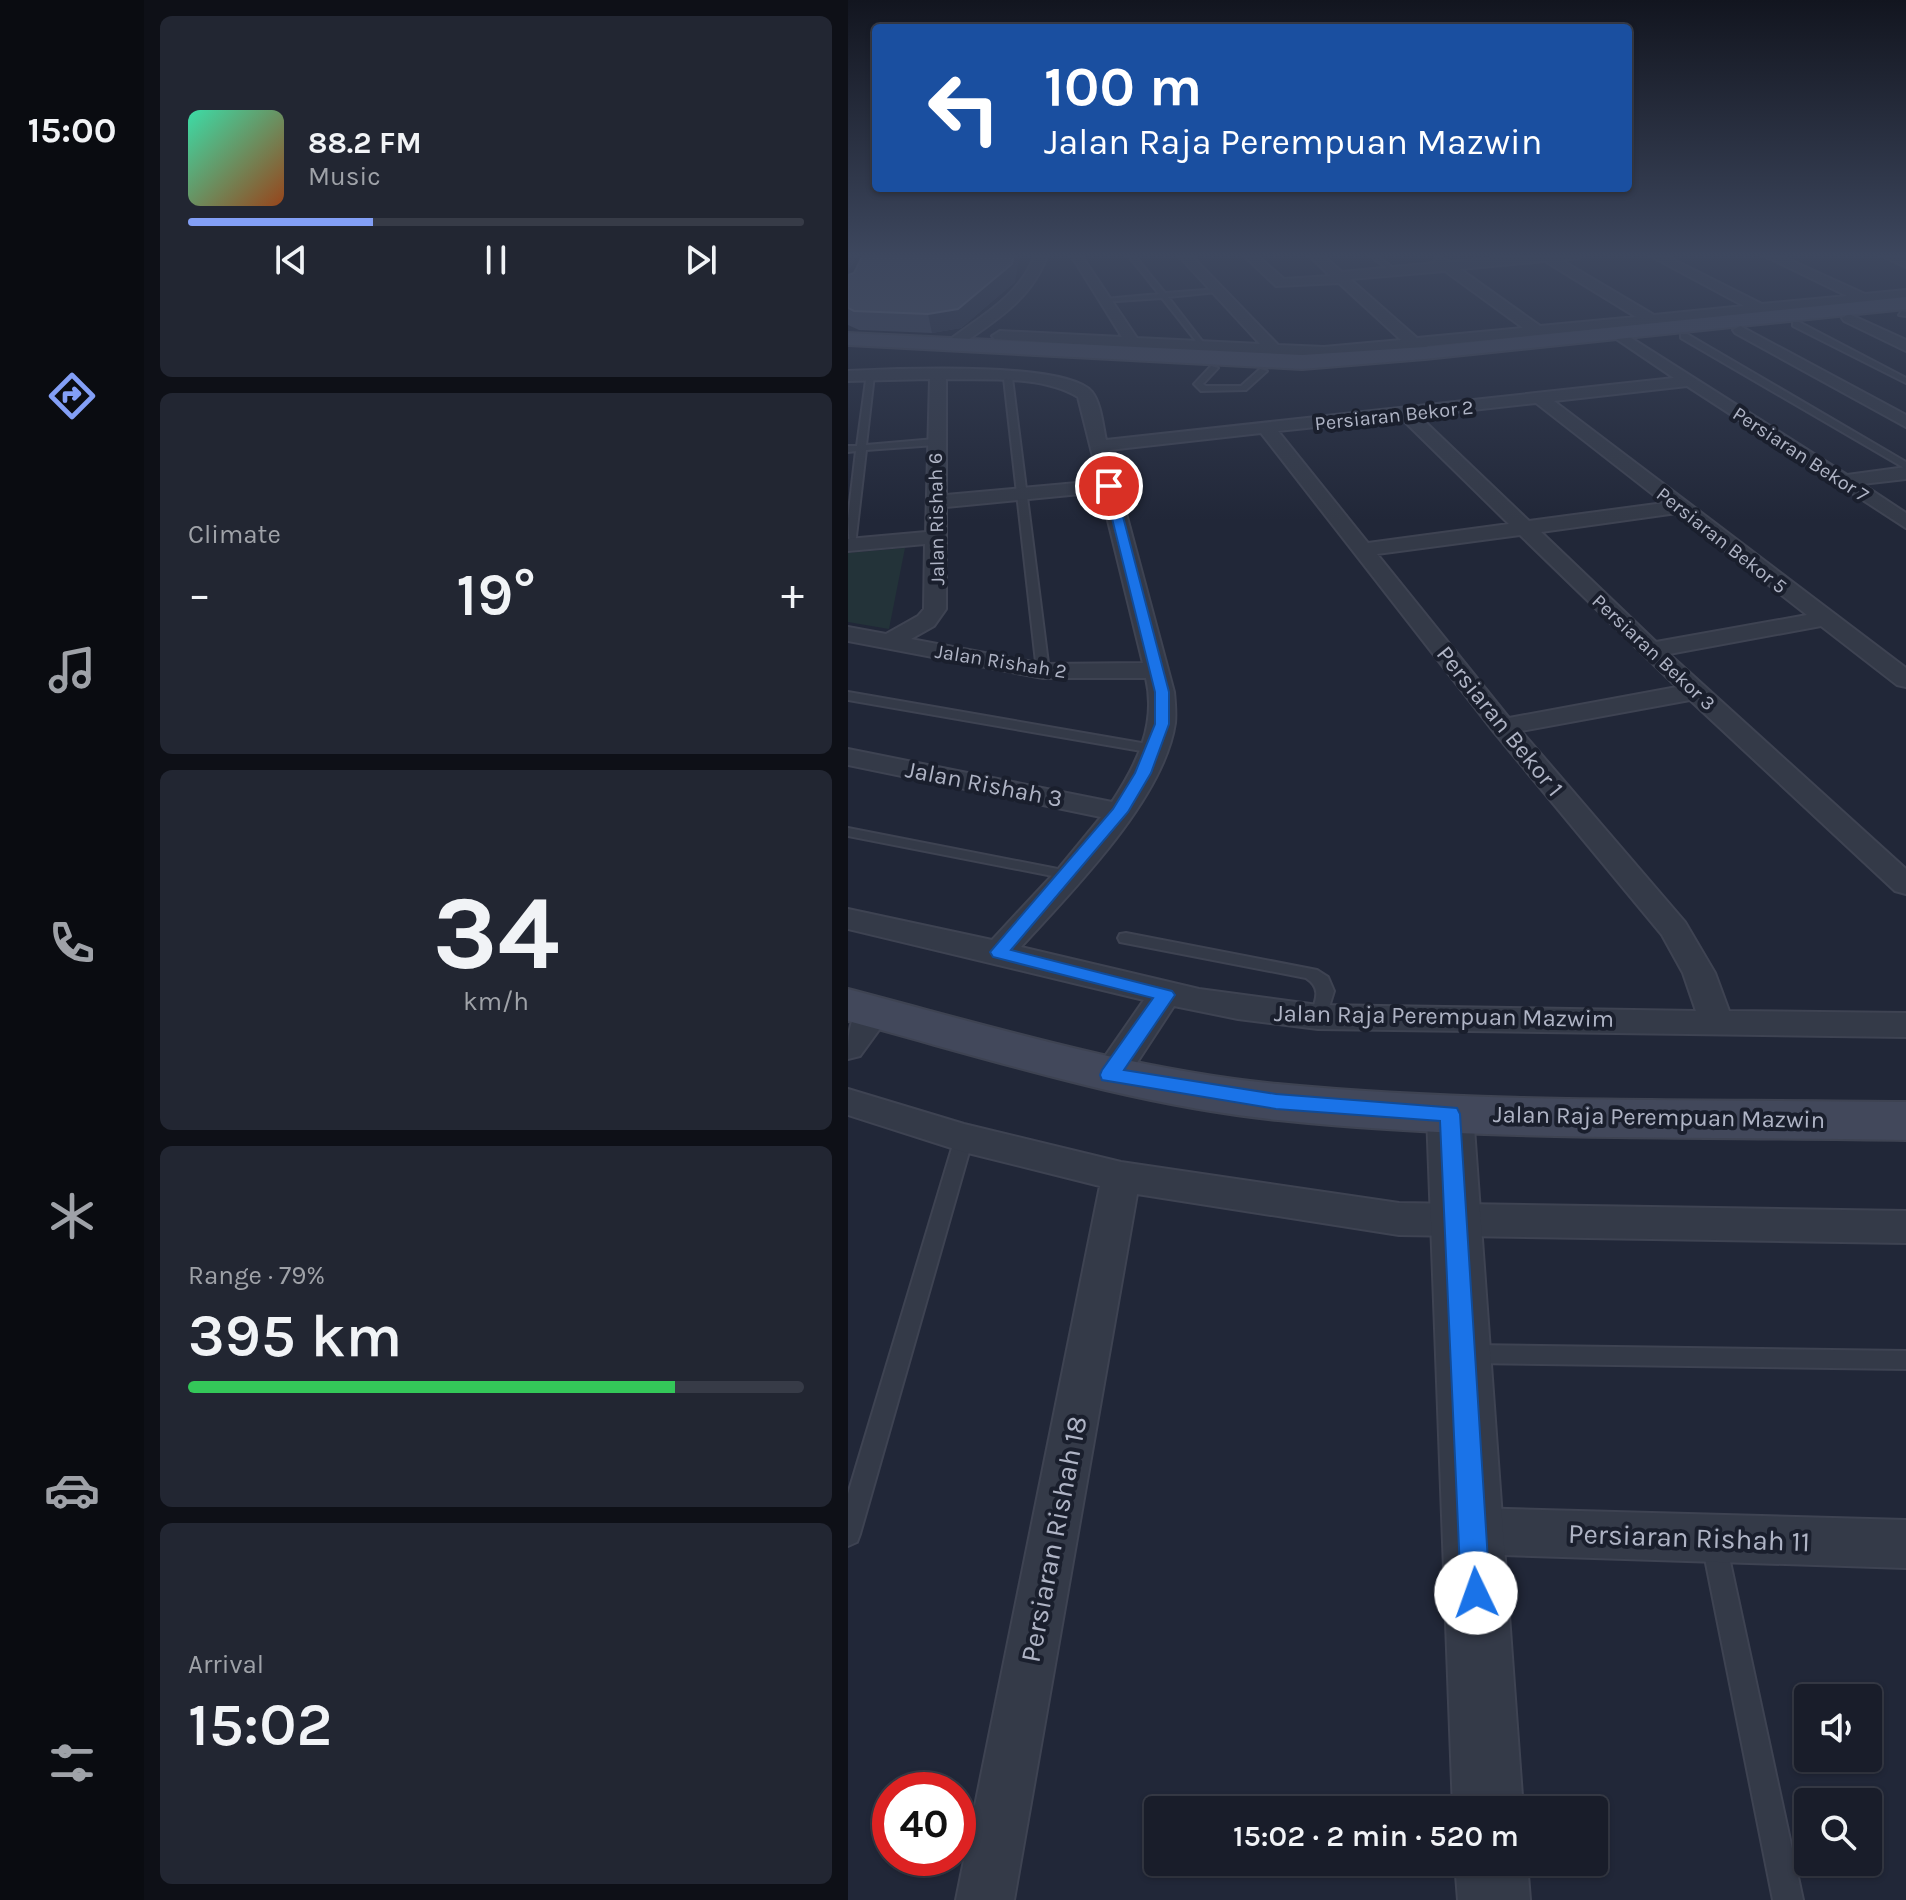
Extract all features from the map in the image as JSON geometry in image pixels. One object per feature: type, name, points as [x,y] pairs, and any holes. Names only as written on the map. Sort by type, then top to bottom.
[{"type":"main road","points":[[946,344],[1130,348],[1302,362],[1421,349],[1511,344]]},
{"type":"main road","name":"Jalan Raja Perempuan Mazwin","points":[[857,1021],[1110,1075],[1276,1102],[1450,1114],[1906,1121]]},
{"type":"street","points":[[1083,344],[1130,348],[1324,352],[1421,349],[1458,344]]},
{"type":"street","points":[[1128,344],[1130,348]]},
{"type":"street","points":[[1268,344],[1276,352]]},
{"type":"street","points":[[1415,344],[1421,349]]},
{"type":"street","points":[[1210,368],[1367,370],[1572,344]]},
{"type":"street","name":"Persiaran Bekor 7","points":[[1634,344],[1906,522]]},
{"type":"street","points":[[1765,344],[1906,422]]},
{"type":"street","points":[[848,376],[938,374],[1008,378],[1077,387],[1086,395],[1162,692],[1162,724],[1143,773],[1120,812],[999,952]]},
{"type":"street","name":"Jalan Rishah 6","points":[[891,641],[926,621],[935,609],[938,374]]},
{"type":"street","name":"Persiaran Bekor 2","points":[[1099,446],[1688,381]]},
{"type":"street","name":"Persiaran Bekor 5","points":[[1540,398],[1822,619],[1895,662],[1906,680]]},
{"type":"street","name":"Persiaran Bekor 3","points":[[1407,414],[1651,650],[1906,885]]},
{"type":"street","name":"Persiaran Bekor 1","points":[[1267,429],[1503,727],[1674,929],[1696,962],[1715,1021]]},
{"type":"street","points":[[1843,481],[1906,473]]},
{"type":"street","points":[[935,502],[1109,486]]},
{"type":"street","points":[[1361,550],[1679,507]]},
{"type":"street","points":[[849,545],[934,537]]},
{"type":"street","points":[[1651,650],[1822,619]]},
{"type":"street","name":"Jalan Rishah 2","points":[[848,634],[1043,671],[1099,673],[1155,670]]},
{"type":"street","points":[[1503,727],[1696,691]]},
{"type":"street","name":"Jalan Rishah 3","points":[[848,757],[1120,812]]},
{"type":"street","name":"Jalan Raja Perempuan Mazwim","points":[[848,919],[999,952],[1165,995],[1252,1012],[1318,1017],[1906,1025]]},
{"type":"street","points":[[1110,1075],[1165,995]]},
{"type":"street","points":[[848,1102],[964,1138],[1121,1177],[1384,1217],[1906,1227]]},
{"type":"street","points":[[1450,1114],[1487,1796]]},
{"type":"street","name":"Persiaran Rishah 18","points":[[985,1900],[1121,1177]]},
{"type":"street","name":"Persiaran Rishah 11","points":[[1472,1531],[1906,1544]]},
{"type":"street","points":[[1492,1876],[1494,1900]]},
{"type":"lane","points":[[1203,344],[1206,348]]},
{"type":"lane","points":[[1697,344],[1906,466]]},
{"type":"lane","points":[[1834,344],[1906,381]]},
{"type":"lane","points":[[1210,368],[1198,384],[1204,389],[1243,388],[1263,371]]},
{"type":"lane","points":[[849,545],[870,375]]},
{"type":"lane","points":[[1008,378],[1043,671]]},
{"type":"lane","points":[[848,449],[935,442]]},
{"type":"lane","points":[[848,696],[1153,749]]},
{"type":"lane","points":[[848,832],[1068,875]]},
{"type":"lane","points":[[1126,938],[1311,974],[1322,981],[1326,991],[1318,1017]]},
{"type":"lane","points":[[848,1534],[964,1138]]},
{"type":"lane","points":[[1461,1354],[1906,1360]]},
{"type":"lane","points":[[1713,1538],[1788,1900]]},
{"type":"shaded area","points":[[905,548],[889,629],[848,622],[848,553]]},
{"type":"route","points":[[1109,486],[1162,692],[1162,724],[1143,773],[1120,812],[999,952],[1165,995],[1110,1075],[1276,1102],[1450,1114],[1476,1593]]}]
